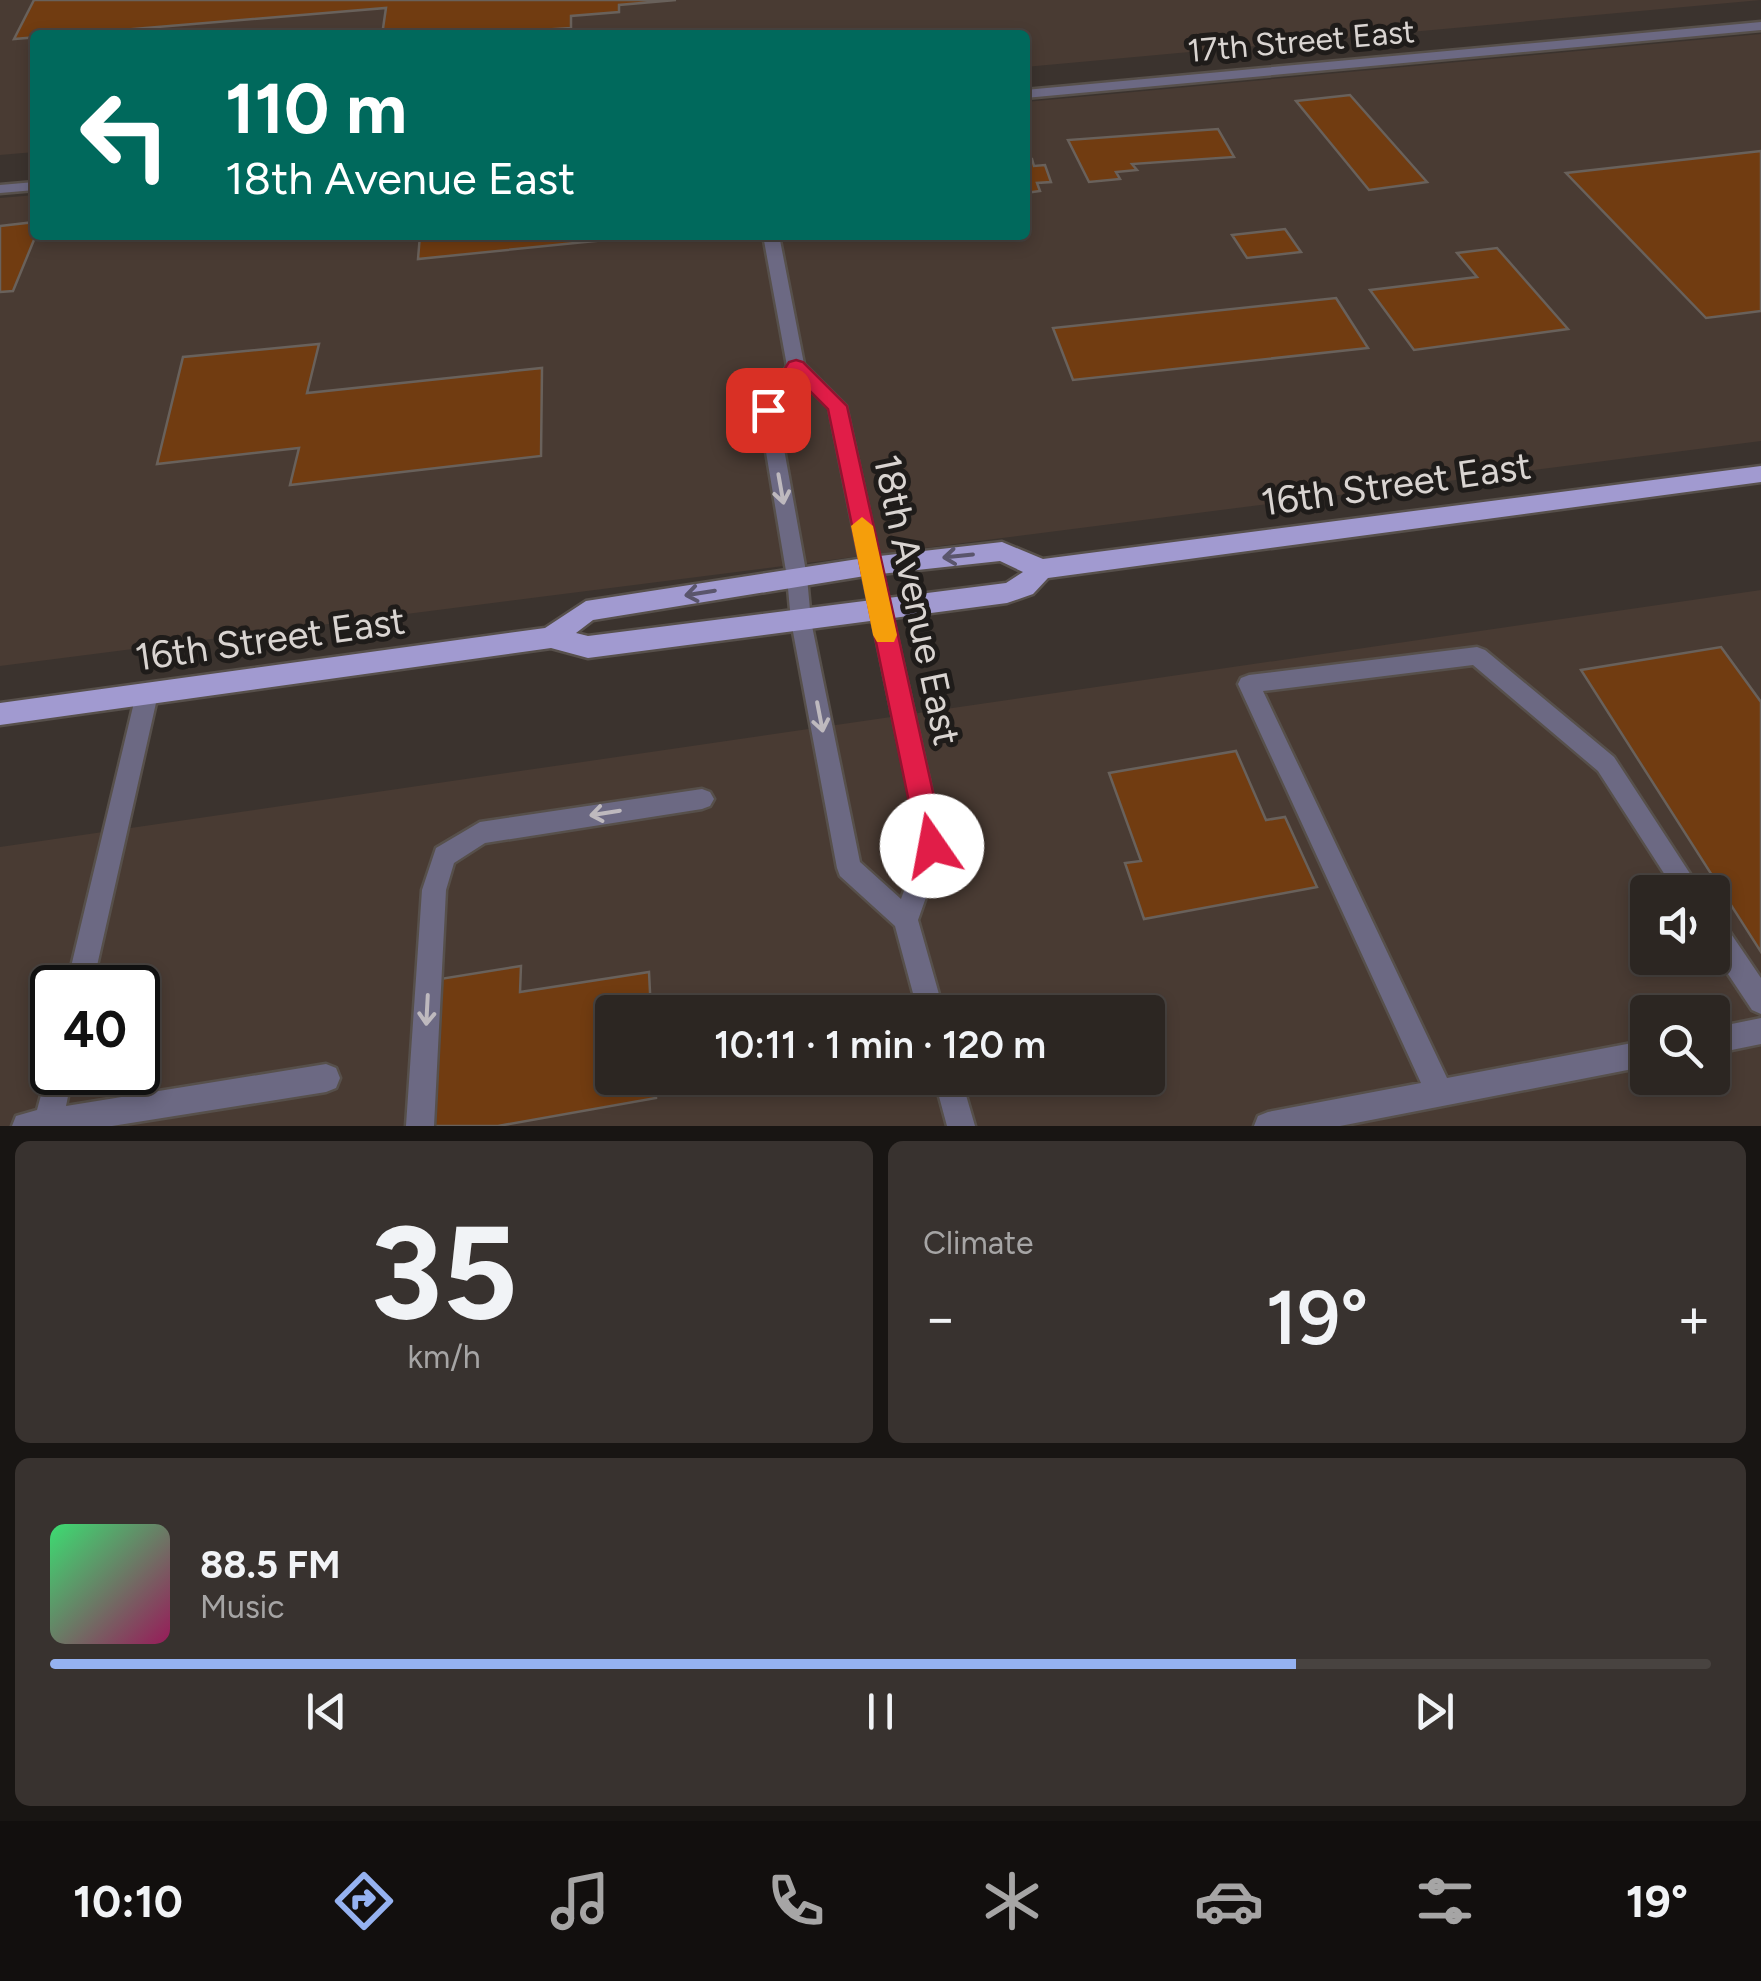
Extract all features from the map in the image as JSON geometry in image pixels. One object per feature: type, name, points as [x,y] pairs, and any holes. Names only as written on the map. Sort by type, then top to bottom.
[{"type":"main road","name":"16th Street East","points":[[551,638],[586,611],[871,566],[1002,551],[1040,569],[1761,474]]},
{"type":"main road","name":"16th Street East","points":[[0,714],[551,638],[588,647],[880,611],[1007,593],[1024,586],[1040,569]]},
{"type":"street","name":"17th Street East","points":[[1030,94],[1761,26]]},
{"type":"street","points":[[0,189],[30,186]]},
{"type":"street","points":[[772,240],[796,366],[768,410],[801,621],[848,868],[906,920],[926,995]]},
{"type":"street","name":"18th Avenue East","points":[[796,366],[837,406],[932,846],[906,920]]},
{"type":"street","points":[[1440,1093],[1249,684],[1478,656],[1606,764],[1679,875]]},
{"type":"street","points":[[84,965],[147,694]]},
{"type":"street","points":[[420,1126],[434,890],[444,856],[480,833],[702,798]]},
{"type":"street","points":[[1730,954],[1761,1001]]},
{"type":"street","points":[[1730,1037],[1761,1031]]},
{"type":"street","points":[[1268,1126],[1630,1056]]},
{"type":"street","points":[[40,1124],[326,1078]]},
{"type":"street","points":[[40,1124],[51,1095]]},
{"type":"street","points":[[953,1095],[961,1126]]},
{"type":"shaded area","points":[[0,0],[1761,0],[1030,67],[1030,30],[30,30],[30,152],[0,155]]},
{"type":"shaded area","points":[[1761,34],[1761,441],[0,666],[0,198],[30,195],[30,240],[1030,240],[1030,102]]},
{"type":"shaded area","points":[[1761,590],[1761,1126],[0,1126],[0,847]]},
{"type":"building","points":[[34,0],[676,0],[619,5],[619,12],[571,16],[571,28],[541,30],[383,30],[386,8],[122,30],[30,30],[30,38],[14,39]]},
{"type":"building","points":[[1350,95],[1427,182],[1369,190],[1296,101]]},
{"type":"building","points":[[1218,129],[1234,157],[1132,164],[1137,170],[1116,172],[1120,179],[1089,182],[1068,140]]},
{"type":"building","points":[[1761,151],[1761,311],[1706,318],[1566,173]]},
{"type":"building","points":[[1030,159],[1034,166],[1045,165],[1051,182],[1037,183],[1040,191],[1030,192]]},
{"type":"building","points":[[30,223],[30,240],[34,240],[13,291],[0,292],[0,226]]},
{"type":"building","points":[[1285,229],[1301,252],[1247,258],[1232,235]]},
{"type":"building","points":[[420,240],[605,240],[418,259]]},
{"type":"building","points":[[1497,248],[1568,329],[1414,350],[1370,290],[1477,277],[1457,253]]},
{"type":"building","points":[[1336,298],[1368,348],[1073,380],[1053,328]]},
{"type":"building","points":[[319,344],[307,393],[542,368],[541,456],[290,485],[299,448],[157,464],[183,357]]},
{"type":"building","points":[[1721,647],[1761,702],[1761,952],[1730,903],[1730,875],[1712,875],[1581,670]]},
{"type":"building","points":[[1236,751],[1266,820],[1285,817],[1317,887],[1144,919],[1125,863],[1141,861],[1109,773]]},
{"type":"building","points":[[521,966],[520,992],[649,972],[650,995],[595,995],[595,1095],[656,1098],[498,1126],[433,1126],[440,979]]},
{"type":"slow traffic","points":[[862,526],[885,635]]},
{"type":"route","points":[[768,410],[796,366],[837,406],[932,846]]}]
